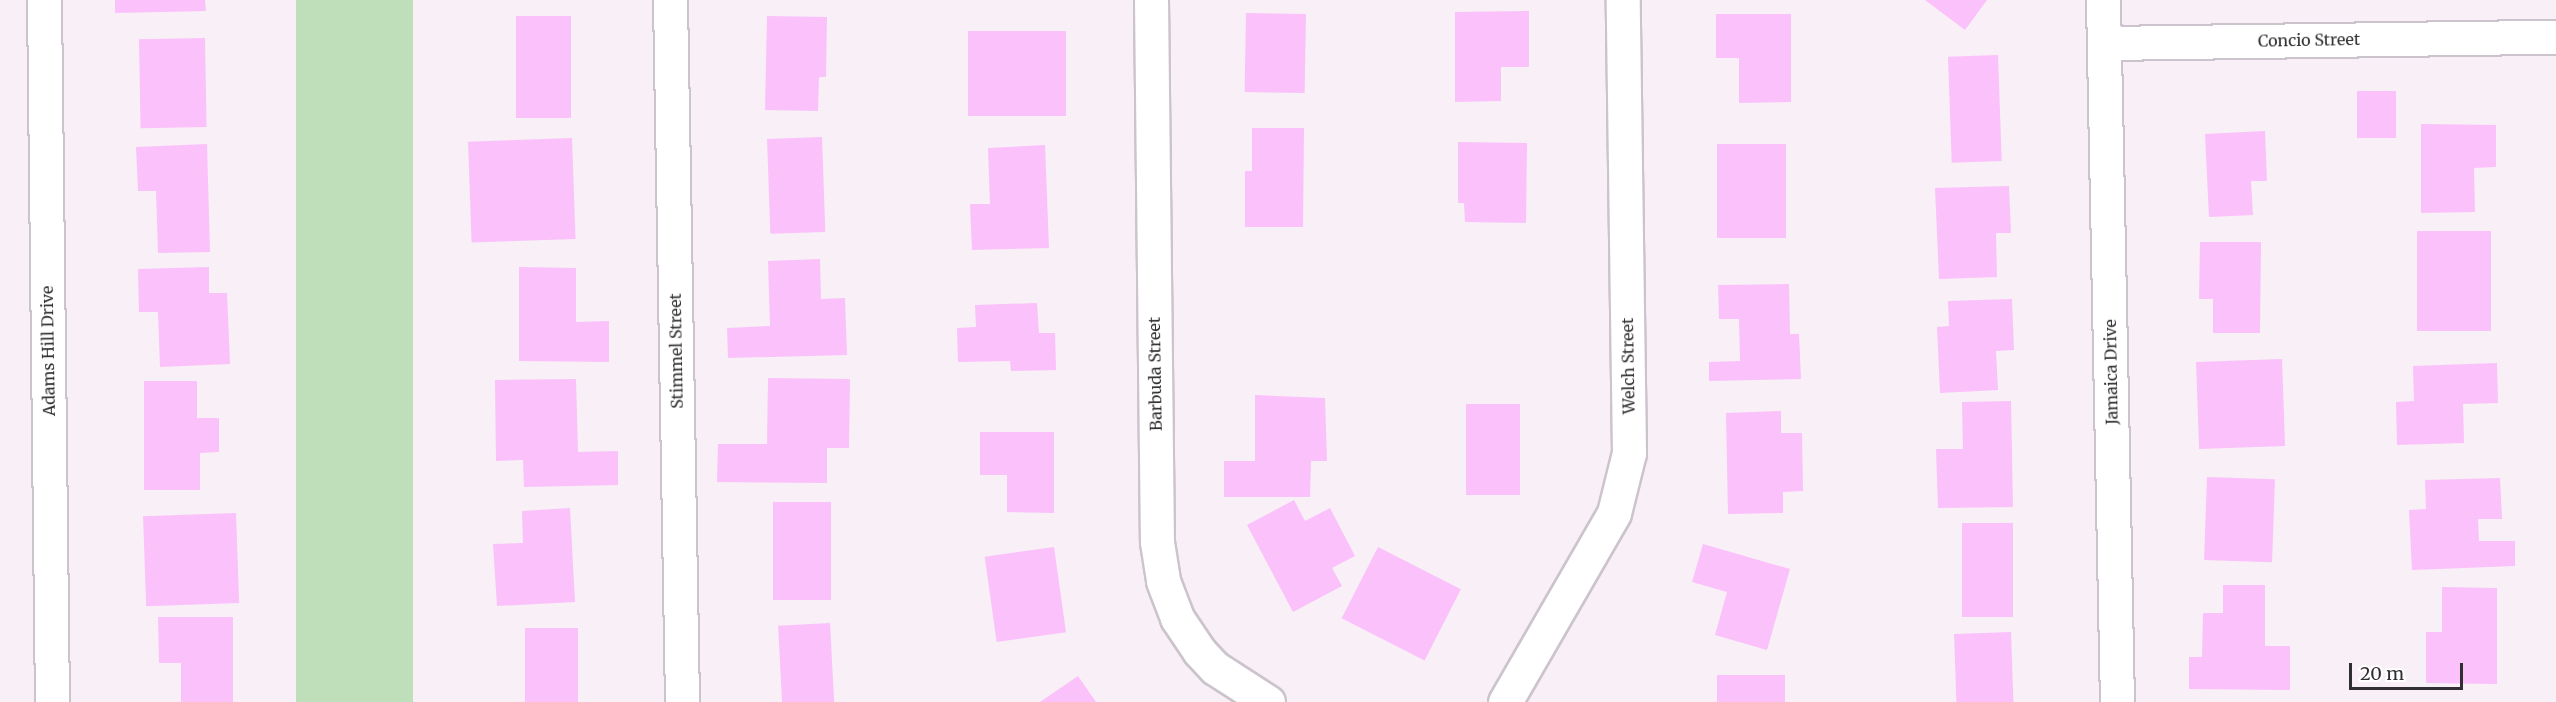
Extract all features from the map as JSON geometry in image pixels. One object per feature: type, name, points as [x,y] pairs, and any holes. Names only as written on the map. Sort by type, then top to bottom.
[{"type":"street","name":"Adams Hill Drive","points":[[44,0],[52,702]]},
{"type":"street","name":"Stimmel Street","points":[[670,0],[682,702]]},
{"type":"street","name":"Barbuda Street","points":[[1151,0],[1160,561],[1177,618],[1199,651],[1215,668],[1268,702]]},
{"type":"street","name":"Welch Street","points":[[1505,702],[1614,513],[1629,453],[1623,0]]},
{"type":"street","points":[[2103,0],[2106,43]]},
{"type":"street","name":"Concio Street","points":[[2106,43],[2556,37]]},
{"type":"street","name":"Jamaica Drive","points":[[2106,43],[2117,702]]},
{"type":"green space","points":[[296,0],[413,0],[413,702],[296,702]]},
{"type":"building","points":[[115,0],[205,0],[206,11],[115,13]]},
{"type":"building","points":[[1925,0],[1987,0],[1965,30]]},
{"type":"building","points":[[1529,11],[1529,67],[1501,67],[1501,101],[1455,102],[1455,12]]},
{"type":"building","points":[[1246,13],[1306,14],[1305,93],[1245,92]]},
{"type":"building","points":[[1716,14],[1791,14],[1791,102],[1739,103],[1739,58],[1716,58]]},
{"type":"building","points":[[516,16],[571,16],[571,118],[516,118]]},
{"type":"building","points":[[767,16],[827,17],[826,77],[819,77],[818,111],[765,110]]},
{"type":"building","points":[[968,31],[1066,31],[1066,116],[968,116]]},
{"type":"building","points":[[205,38],[207,127],[141,128],[139,39]]},
{"type":"building","points":[[1998,55],[2002,161],[1952,163],[1948,57]]},
{"type":"building","points":[[2357,91],[2396,91],[2396,138],[2357,138]]},
{"type":"building","points":[[2421,124],[2496,125],[2496,167],[2474,168],[2475,212],[2421,213]]},
{"type":"building","points":[[1252,128],[1304,128],[1303,227],[1245,227],[1245,171],[1252,171]]},
{"type":"building","points":[[2265,131],[2267,181],[2251,181],[2253,215],[2209,217],[2205,134]]},
{"type":"building","points":[[822,137],[825,232],[770,234],[767,139]]},
{"type":"building","points":[[572,138],[576,239],[472,243],[468,142]]},
{"type":"building","points":[[1458,142],[1527,143],[1526,223],[1465,222],[1464,203],[1458,203]]},
{"type":"building","points":[[207,144],[210,252],[158,253],[156,191],[138,191],[136,147]]},
{"type":"building","points":[[1717,144],[1786,144],[1786,238],[1717,238]]},
{"type":"building","points":[[1045,145],[1049,248],[972,250],[970,204],[990,204],[988,148]]},
{"type":"building","points":[[2009,186],[2011,233],[1996,233],[1997,277],[1939,279],[1935,188]]},
{"type":"building","points":[[2417,231],[2491,231],[2491,331],[2417,331]]},
{"type":"building","points":[[2200,242],[2261,242],[2260,333],[2213,333],[2213,299],[2199,299]]},
{"type":"building","points":[[820,259],[821,299],[845,298],[847,355],[728,358],[727,328],[770,326],[768,261]]},
{"type":"building","points":[[209,267],[209,293],[227,293],[230,364],[160,367],[158,312],[139,312],[138,269]]},
{"type":"building","points":[[519,267],[576,268],[576,322],[609,321],[609,362],[519,361]]},
{"type":"building","points":[[1789,284],[1790,334],[1799,334],[1801,379],[1709,381],[1709,362],[1740,361],[1739,319],[1719,319],[1718,285]]},
{"type":"building","points":[[2012,299],[2014,350],[1996,351],[1998,390],[1940,393],[1937,327],[1949,326],[1948,301]]},
{"type":"building","points":[[1037,303],[1039,333],[1055,333],[1056,370],[1011,371],[1010,361],[958,362],[957,328],[976,327],[975,305]]},
{"type":"building","points":[[2282,359],[2285,446],[2199,449],[2196,362]]},
{"type":"building","points":[[2497,363],[2498,403],[2463,404],[2464,443],[2397,445],[2396,402],[2414,401],[2413,366]]},
{"type":"building","points":[[768,378],[850,379],[849,448],[827,448],[827,483],[717,482],[718,444],[767,444]]},
{"type":"building","points":[[576,379],[578,452],[618,451],[618,485],[524,487],[523,460],[496,461],[495,380]]},
{"type":"building","points":[[144,381],[197,381],[197,418],[219,418],[219,452],[200,453],[200,490],[144,490]]},
{"type":"building","points":[[1255,395],[1325,398],[1327,461],[1311,461],[1310,497],[1224,497],[1224,461],[1255,461]]},
{"type":"building","points":[[2011,401],[2013,507],[1938,508],[1936,449],[1963,449],[1962,402]]},
{"type":"building","points":[[1466,404],[1520,404],[1520,495],[1466,495]]},
{"type":"building","points":[[1781,411],[1781,433],[1802,433],[1803,491],[1783,492],[1783,513],[1728,514],[1726,413]]},
{"type":"building","points":[[980,432],[1054,432],[1054,513],[1007,512],[1007,475],[980,475]]},
{"type":"building","points":[[2207,477],[2275,479],[2272,562],[2204,560]]},
{"type":"building","points":[[2500,478],[2502,519],[2478,519],[2479,541],[2515,541],[2515,566],[2412,570],[2409,510],[2426,509],[2425,480]]},
{"type":"building","points":[[1294,500],[1305,521],[1330,508],[1355,556],[1332,568],[1342,586],[1293,612],[1247,525]]},
{"type":"building","points":[[773,502],[831,502],[831,600],[773,600]]},
{"type":"building","points":[[570,508],[575,602],[497,606],[493,544],[523,543],[522,511]]},
{"type":"building","points":[[236,513],[239,603],[146,606],[143,516]]},
{"type":"building","points":[[1962,523],[2013,523],[2013,617],[1962,617]]},
{"type":"building","points":[[1703,544],[1790,569],[1767,650],[1715,635],[1727,592],[1692,582]]},
{"type":"building","points":[[1054,547],[1066,632],[997,642],[985,557]]},
{"type":"building","points":[[1378,547],[1461,589],[1425,661],[1342,618]]},
{"type":"building","points":[[2223,585],[2265,585],[2265,646],[2290,646],[2290,690],[2189,689],[2189,657],[2202,657],[2203,613],[2223,613]]},
{"type":"building","points":[[2442,587],[2497,588],[2497,684],[2426,683],[2426,632],[2442,632]]},
{"type":"building","points":[[158,617],[233,617],[233,702],[181,702],[181,663],[159,663]]},
{"type":"building","points":[[830,623],[834,702],[782,702],[778,626]]},
{"type":"building","points":[[525,628],[578,628],[578,702],[525,702]]},
{"type":"building","points":[[2011,632],[2013,702],[1956,702],[1954,634]]},
{"type":"building","points":[[1717,675],[1785,675],[1785,702],[1717,702]]},
{"type":"building","points":[[1078,676],[1096,702],[1040,702]]}]
